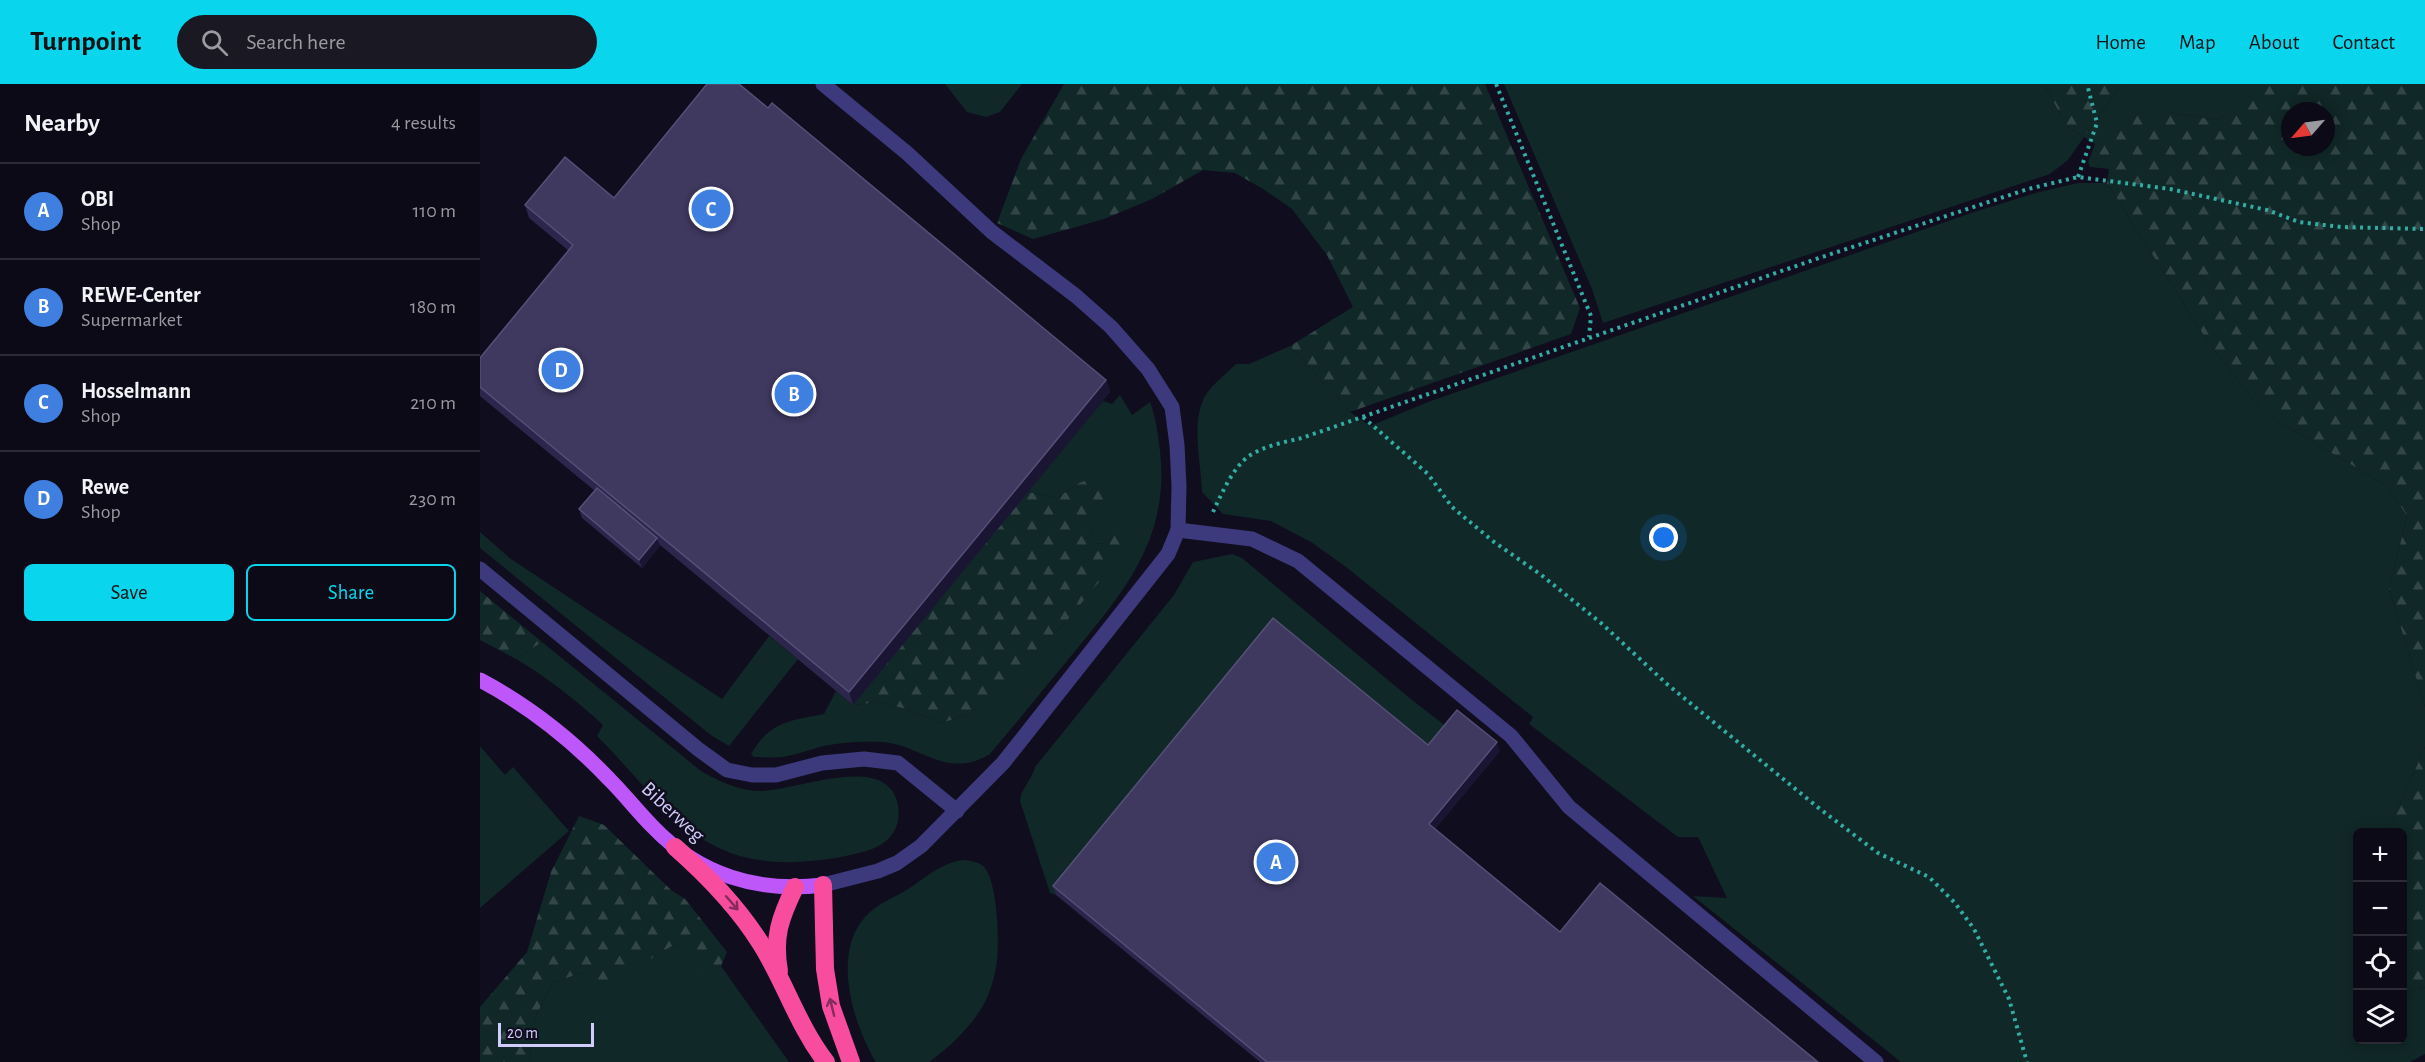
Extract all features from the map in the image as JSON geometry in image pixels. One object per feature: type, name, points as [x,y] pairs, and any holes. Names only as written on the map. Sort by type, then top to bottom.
[{"type":"highway","points":[[675,847],[708,876],[737,909],[762,946],[802,1026],[826,1062]]},
{"type":"highway","points":[[823,885],[827,978],[831,1006],[851,1062]]},
{"type":"highway","points":[[782,985],[776,938],[781,916],[795,887]]},
{"type":"main road","name":"Biberweg","points":[[480,680],[542,719],[577,748],[611,780],[654,828],[692,860],[731,879],[752,884],[795,887],[823,885]]},
{"type":"street","points":[[823,84],[907,153],[992,232],[1094,312],[1111,327],[1148,369],[1172,407],[1179,486],[1178,530],[1252,539],[1298,561],[1511,736],[1569,807],[1876,1062]]},
{"type":"street","name":"Biberweg","points":[[823,885],[858,878],[897,864],[915,852],[957,812],[1003,763],[1168,554],[1178,530]]},
{"type":"street","points":[[480,569],[698,749],[727,770],[752,775],[776,774],[822,763],[864,759],[898,763],[957,812]]},
{"type":"path","points":[[1496,84],[1591,316],[1589,337]]},
{"type":"path","points":[[2078,177],[2097,123],[2087,84]]},
{"type":"path","points":[[1203,534],[1230,481],[1247,457],[1268,447],[1363,417],[1589,337],[2028,189],[2078,177],[2170,189],[2267,210],[2300,222],[2342,227],[2425,229]]},
{"type":"path","points":[[1363,417],[1428,474],[1452,507],[1494,542],[1540,574],[1601,623],[1668,685],[1820,809],[1878,853],[1929,877],[1955,903],[1974,928],[2009,999],[2027,1062]]},
{"type":"green space","points":[[945,84],[1022,84],[1000,112],[986,117],[967,112]]},
{"type":"green space","points":[[1064,84],[1485,84],[1580,308],[1571,334],[1350,412],[1290,346],[1353,307],[1327,255],[1292,209],[1235,173],[1203,170],[1152,199],[1104,219],[1033,239],[997,223],[1021,159]]},
{"type":"green space","points":[[1504,84],[2044,84],[2066,125],[2084,137],[2068,160],[2050,174],[1603,323],[1592,289]]},
{"type":"green space","points":[[2044,84],[2122,84],[2084,137],[2066,125]]},
{"type":"green space","points":[[2122,84],[2247,84],[2248,107],[2216,120],[2168,112],[2109,169],[2090,167],[2088,162],[2095,144],[2084,137]]},
{"type":"green space","points":[[2247,84],[2425,84],[2425,707],[2389,589],[2407,516],[2387,486],[2263,412],[2208,342],[2107,183],[2109,169],[2100,158],[2099,149],[2104,137],[2132,113],[2168,112],[2216,120],[2247,107]]},
{"type":"green space","points":[[2078,183],[2107,183],[2208,342],[2263,412],[2387,486],[2407,516],[2389,589],[2425,707],[2425,747],[2390,828],[2353,828],[2353,1044],[2407,1044],[2407,994],[2425,987],[2425,1054],[2410,1062],[1901,1062],[1693,896],[1727,898],[1698,837],[1678,837],[1529,724],[1533,717],[1346,567],[1311,542],[1271,521],[1223,514],[1202,492],[1197,432],[1200,409],[1210,389],[1236,364],[1249,364],[1290,346],[1350,412],[1370,426],[1428,402],[1974,212],[2039,192]]},
{"type":"green space","points":[[1120,395],[1132,415],[1150,402],[1155,420],[1160,451],[1161,482],[1158,511],[1150,538],[1139,563],[1109,609],[990,754],[961,764],[948,763],[897,745],[868,742],[823,746],[782,757],[754,757],[751,754],[766,735],[782,724],[824,714],[836,691],[853,705],[879,702],[906,709],[942,723],[971,713],[1064,624],[1104,543],[1095,544],[1092,527],[1104,503],[1079,483],[1057,498],[1028,492],[1103,401],[1112,404]]},
{"type":"green space","points":[[1094,477],[1106,478],[1104,503],[1092,528],[1096,544],[1104,543],[1112,533],[1120,535],[1124,542],[1118,559],[1064,624],[1008,679],[971,713],[942,723],[906,709],[879,702],[853,705],[1028,492],[1057,498],[1079,483]]},
{"type":"green space","points":[[480,532],[511,559],[722,699],[769,636],[798,659],[729,746],[712,736],[480,548]]},
{"type":"green space","points":[[1232,554],[1242,558],[1451,730],[1431,754],[1276,627],[1056,895],[1050,893],[1020,801],[1022,792],[1035,767],[1174,595],[1193,562]]},
{"type":"green space","points":[[480,591],[542,642],[516,659],[480,640]]},
{"type":"green space","points":[[542,642],[707,775],[734,786],[756,791],[833,778],[872,778],[887,785],[896,798],[899,816],[895,829],[890,838],[881,845],[860,853],[803,862],[761,860],[731,853],[705,841],[661,805],[597,736],[603,725],[561,690],[516,659]]},
{"type":"green space","points":[[480,746],[505,775],[513,767],[569,831],[480,908]]},
{"type":"green space","points":[[2425,747],[2425,987],[2407,994],[2407,828],[2390,828]]},
{"type":"green space","points":[[579,816],[604,825],[671,890],[685,899],[727,952],[721,966],[704,973],[677,943],[604,987],[581,973],[552,983],[535,1018],[529,1062],[480,1062],[480,1007],[527,952],[551,872]]},
{"type":"green space","points":[[964,860],[983,866],[993,888],[998,931],[997,958],[987,998],[968,1027],[929,1062],[876,1062],[860,1028],[849,989],[848,968],[855,931],[866,916],[881,904],[942,867]]},
{"type":"green space","points":[[677,943],[704,972],[721,966],[789,1062],[529,1062],[535,1018],[552,983],[581,973],[604,986]]},
{"type":"building","points":[[707,84],[739,84],[768,108],[772,103],[1106,380],[849,692],[480,387],[480,358],[573,245],[525,205],[565,157],[614,198]]},
{"type":"building","points":[[597,488],[657,538],[639,560],[579,509]]},
{"type":"building","points":[[1273,618],[1428,745],[1457,710],[1497,742],[1429,824],[1560,932],[1600,883],[1818,1062],[1267,1062],[1053,886]]},
{"type":"place","name":"Hosselmann","points":[[711,209]]},
{"type":"place","name":"Rewe","points":[[561,370]]},
{"type":"place","name":"REWE-Center","points":[[794,394]]},
{"type":"place","name":"OBI","points":[[1276,862]]}]
